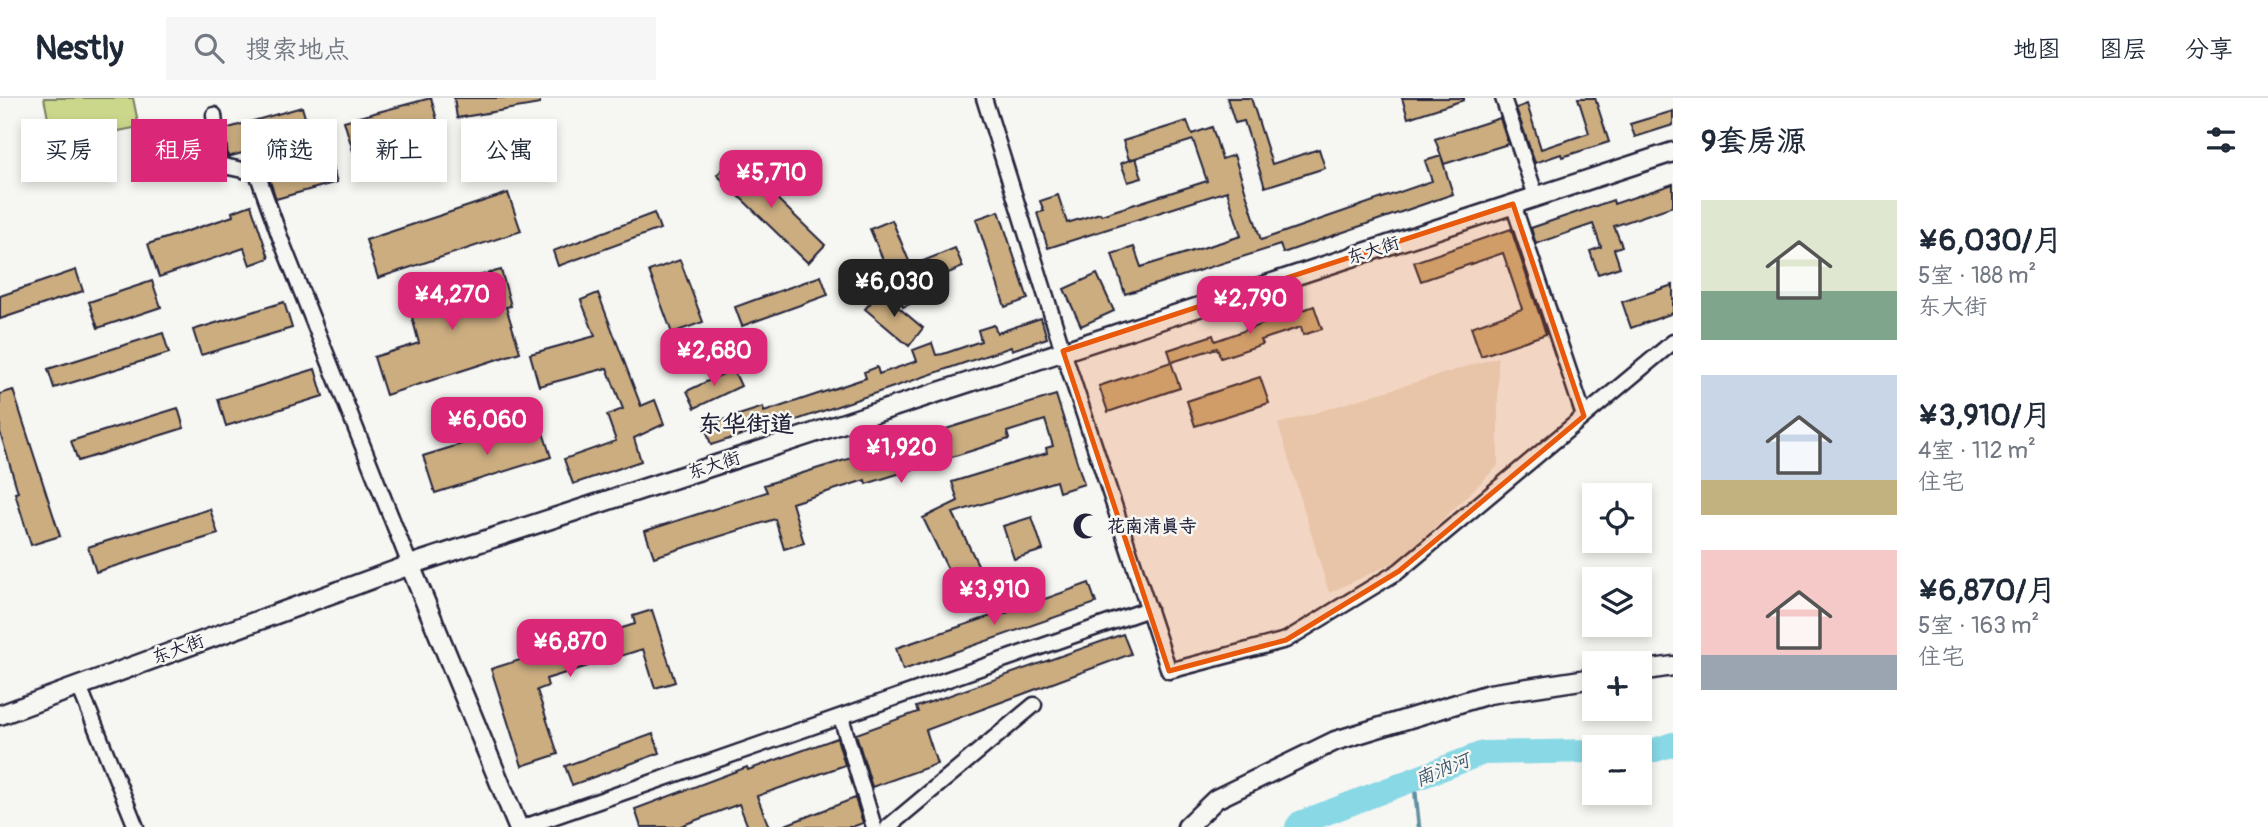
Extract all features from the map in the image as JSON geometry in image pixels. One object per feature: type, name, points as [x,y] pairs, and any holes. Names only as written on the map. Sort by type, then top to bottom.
[{"type":"street","points":[[984,98],[1063,351],[1169,671],[1286,640],[1399,571],[1673,342]]},
{"type":"street","points":[[1503,98],[1536,196]]},
{"type":"street","points":[[214,115],[219,165],[257,173],[410,565],[518,827]]},
{"type":"street","name":"东大街","points":[[0,715],[410,565],[1673,152]]},
{"type":"street","points":[[1513,204],[1584,416]]},
{"type":"street","points":[[524,827],[1149,609]]},
{"type":"street","points":[[1652,669],[1673,666]]},
{"type":"street","points":[[1187,827],[1216,799],[1335,741],[1489,694],[1582,680]]},
{"type":"street","points":[[79,686],[136,827]]},
{"type":"street","points":[[888,827],[1034,705]]},
{"type":"street","points":[[841,717],[874,827]]},
{"type":"highlighted area","points":[[1513,204],[1584,416],[1399,571],[1286,640],[1169,671],[1063,351]]},
{"type":"shaded area","points":[[1498,357],[1498,466],[1403,558],[1329,593],[1278,424]]},
{"type":"green space","points":[[44,98],[133,98],[137,119],[131,119],[131,129],[117,131],[117,119],[48,119]]},
{"type":"building","points":[[431,98],[437,119],[352,119]]},
{"type":"building","points":[[454,98],[540,98],[540,104],[457,118]]},
{"type":"building","points":[[1227,98],[1251,98],[1272,164],[1319,149],[1325,168],[1265,187],[1244,121],[1235,123]]},
{"type":"building","points":[[1402,98],[1464,98],[1464,100],[1408,118]]},
{"type":"building","points":[[1578,98],[1595,98],[1609,142],[1535,163],[1516,108],[1527,104],[1541,149],[1589,133]]},
{"type":"building","points":[[302,107],[306,119],[260,119]]},
{"type":"building","points":[[1673,111],[1673,125],[1635,137],[1630,124]]},
{"type":"building","points":[[1500,118],[1508,144],[1444,164],[1435,139]]},
{"type":"building","points":[[351,119],[351,144],[344,121]]},
{"type":"building","points":[[1187,121],[1192,134],[1212,127],[1222,159],[1234,155],[1261,240],[1432,181],[1425,161],[1441,156],[1453,194],[1283,253],[1280,245],[1125,294],[1112,254],[1134,247],[1141,267],[1241,236],[1227,191],[1048,248],[1037,213],[1044,211],[1040,201],[1058,195],[1067,223],[1100,213],[1101,215],[1207,181],[1193,140],[1129,160],[1123,141]]},
{"type":"building","points":[[241,124],[241,153],[228,157],[227,148],[227,128]]},
{"type":"building","points":[[734,157],[825,245],[808,263],[717,175]]},
{"type":"building","points":[[1136,158],[1142,178],[1128,182],[1121,163]]},
{"type":"building","points":[[270,182],[337,182],[276,199]]},
{"type":"building","points":[[1673,184],[1673,206],[1614,226],[1622,246],[1614,249],[1620,267],[1598,274],[1590,251],[1601,247],[1593,224],[1536,244],[1531,228],[1613,200],[1614,204]]},
{"type":"building","points":[[508,193],[521,231],[378,278],[366,240]]},
{"type":"building","points":[[251,205],[269,258],[250,265],[244,248],[159,277],[148,244],[233,216],[232,212]]},
{"type":"building","points":[[999,211],[1028,299],[1005,307],[976,219]]},
{"type":"building","points":[[654,213],[660,229],[558,266],[553,251]]},
{"type":"building","points":[[892,220],[911,266],[955,248],[963,267],[936,278],[939,286],[915,296],[917,301],[903,307],[870,229]]},
{"type":"building","points":[[1511,229],[1546,334],[1481,356],[1471,327],[1522,309],[1503,253],[1421,281],[1414,262]]},
{"type":"building","points":[[680,260],[703,322],[672,333],[649,271]]},
{"type":"building","points":[[76,270],[83,291],[0,319],[0,296]]},
{"type":"building","points":[[501,270],[511,306],[506,307],[520,352],[386,395],[374,357],[419,343],[406,295]]},
{"type":"building","points":[[1097,274],[1114,311],[1081,326],[1064,289]]},
{"type":"building","points":[[821,276],[828,295],[742,326],[735,307]]},
{"type":"building","points":[[152,281],[161,307],[98,328],[89,302]]},
{"type":"building","points":[[1673,285],[1673,313],[1631,328],[1622,302]]},
{"type":"building","points":[[880,292],[923,328],[909,346],[865,309]]},
{"type":"building","points":[[598,293],[641,406],[655,400],[664,424],[634,438],[641,461],[573,484],[564,459],[616,441],[607,415],[623,409],[607,368],[539,386],[530,354],[595,336],[581,300]]},
{"type":"building","points":[[284,302],[292,328],[201,355],[193,330]]},
{"type":"building","points":[[1314,306],[1322,329],[1303,335],[1301,327],[1261,340],[1263,344],[1221,358],[1217,348],[1172,362],[1168,350],[1213,335],[1215,341]]},
{"type":"building","points":[[1041,318],[1047,338],[1012,350],[1011,347],[779,426],[778,423],[711,445],[705,426],[763,407],[764,412],[866,378],[864,372],[877,367],[879,374],[917,361],[913,350],[932,343],[936,355],[943,354],[981,341],[978,330],[994,325],[997,333]]},
{"type":"building","points":[[163,333],[169,353],[54,388],[48,369]]},
{"type":"building","points":[[1171,362],[1180,388],[1108,412],[1099,386]]},
{"type":"building","points":[[315,369],[323,396],[226,426],[218,399]]},
{"type":"building","points":[[733,369],[741,386],[695,408],[687,391]]},
{"type":"building","points":[[1260,377],[1269,403],[1195,426],[1187,401]]},
{"type":"building","points":[[13,390],[60,536],[31,545],[0,432],[0,394]]},
{"type":"building","points":[[1056,395],[1084,484],[1059,492],[1056,481],[953,513],[983,575],[957,588],[923,518],[958,501],[952,482],[1047,453],[1046,448],[1053,446],[1045,420],[1007,432],[1009,439],[866,484],[865,480],[792,503],[804,543],[784,549],[775,519],[654,557],[645,531],[767,492],[764,485]]},
{"type":"building","points":[[178,408],[184,428],[78,461],[71,441]]},
{"type":"building","points":[[539,420],[551,457],[435,493],[423,456]]},
{"type":"building","points":[[210,509],[218,534],[96,572],[88,547]]},
{"type":"building","points":[[1032,517],[1043,550],[1014,559],[1003,526]]},
{"type":"building","points":[[1089,583],[1096,603],[903,670],[896,648],[994,615],[995,617]]},
{"type":"building","points":[[652,610],[675,682],[655,688],[643,649],[546,679],[548,686],[537,690],[558,754],[522,766],[491,669],[635,624],[633,616]]},
{"type":"building","points":[[1123,634],[1131,654],[926,730],[937,764],[872,787],[856,734],[918,712],[916,707]]},
{"type":"building","points":[[653,734],[660,753],[572,785],[565,766]]},
{"type":"building","points":[[837,738],[845,765],[757,796],[769,827],[748,827],[739,804],[678,827],[641,827],[635,809],[747,767],[748,770]]},
{"type":"building","points":[[855,798],[863,823],[852,827],[780,827]]},
{"type":"waterway","name":"南汭河","points":[[1652,750],[1673,744]]},
{"type":"waterway","name":"南汭河","points":[[1297,827],[1300,823],[1483,753],[1582,751]]},
{"type":"waterway","points":[[1414,780],[1419,827]]},
{"type":"place","name":"花南清真寺","points":[[1086,526]]},
{"type":"district","name":"东华街道","points":[[746,424]]}]
